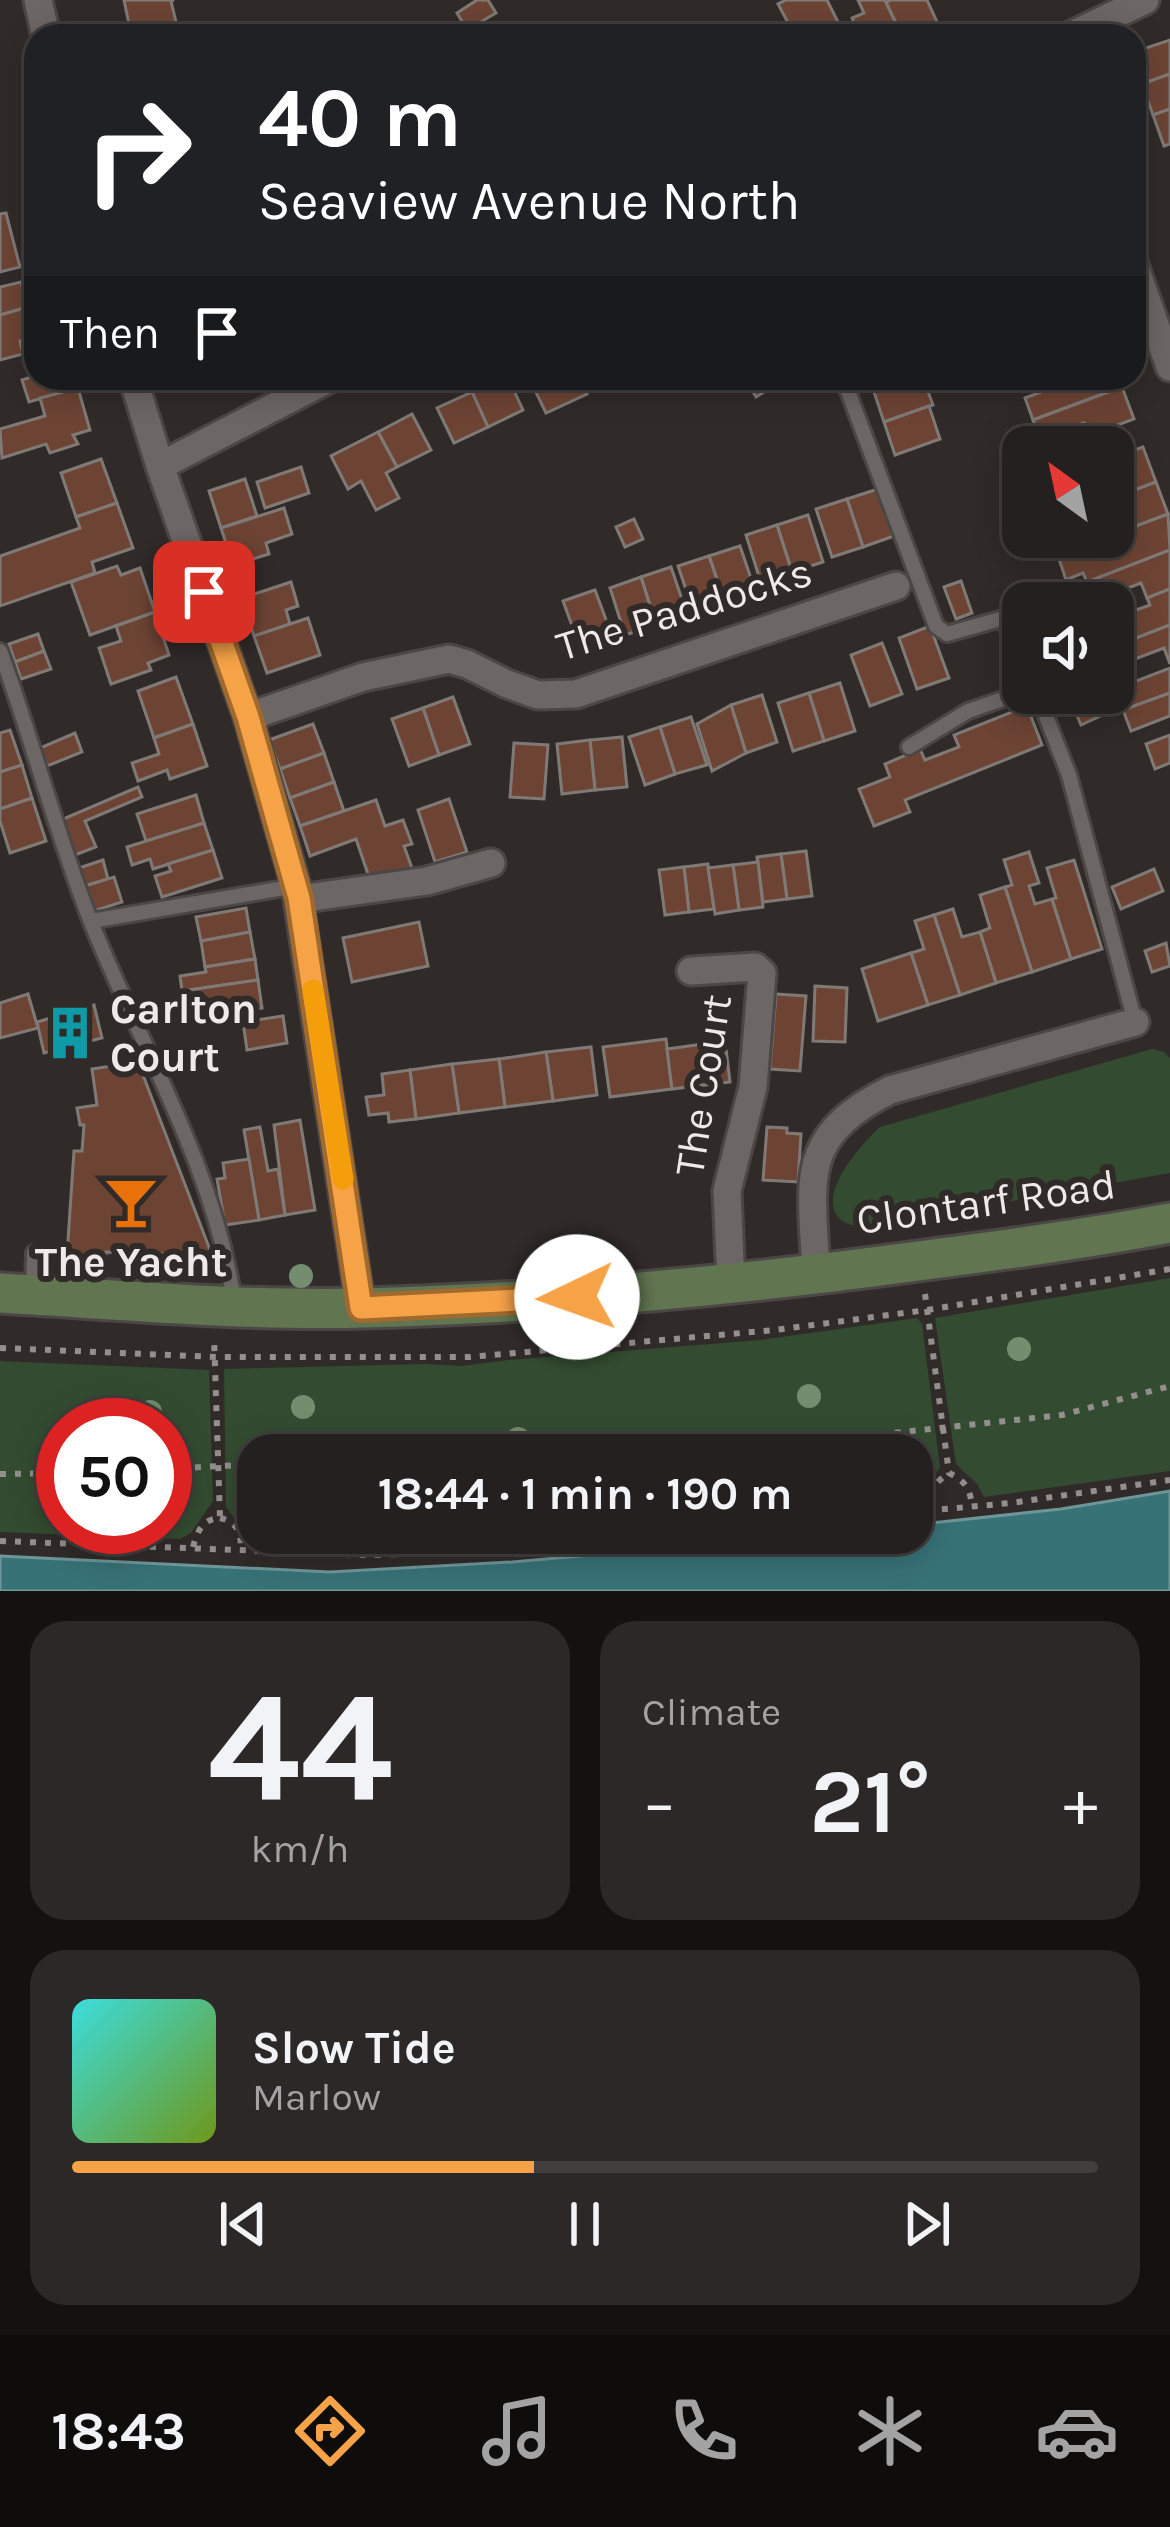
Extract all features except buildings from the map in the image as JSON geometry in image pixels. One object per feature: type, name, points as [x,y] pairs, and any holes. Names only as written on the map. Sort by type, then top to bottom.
[{"type":"main road","name":"Clontarf Road","points":[[16,1294],[361,1308],[624,1294],[816,1276],[1083,1240],[1170,1222]]},
{"type":"street","points":[[1095,24],[1144,0]]},
{"type":"street","points":[[1146,299],[1170,367]]},
{"type":"street","points":[[137,390],[248,717],[297,892],[361,1308]]},
{"type":"street","points":[[160,466],[307,390]]},
{"type":"street","name":"The Paddocks","points":[[248,717],[363,677],[449,658],[538,695],[576,694],[896,586]]},
{"type":"street","points":[[297,892],[427,880],[491,863]]},
{"type":"street","name":"The Court","points":[[692,971],[754,967],[762,973],[753,1087],[727,1191],[731,1284]]},
{"type":"street","name":"Clontarf Road","points":[[816,1276],[813,1169],[824,1142],[864,1103],[890,1090],[1135,1022]]},
{"type":"lane","points":[[848,390],[936,626],[947,634],[1002,619]]},
{"type":"lane","points":[[0,651],[91,921],[185,1129],[229,1264],[235,1306]]},
{"type":"lane","points":[[909,747],[968,710],[1002,699]]},
{"type":"lane","points":[[1045,714],[1069,776],[1135,1022]]},
{"type":"lane","points":[[91,921],[297,892]]},
{"type":"lane","points":[[16,1294],[34,1253]]},
{"type":"path","points":[[920,1261],[949,1473]]},
{"type":"path","points":[[0,1348],[217,1358],[470,1357],[775,1330],[1170,1269]]},
{"type":"path","points":[[215,1342],[220,1518]]},
{"type":"path","points":[[894,1434],[1062,1415],[1170,1387]]},
{"type":"path","points":[[192,1468],[237,1465]]},
{"type":"path","points":[[0,1474],[36,1473]]},
{"type":"path","points":[[949,1473],[963,1480],[972,1506]]},
{"type":"path","points":[[933,1487],[949,1473]]},
{"type":"path","points":[[933,1510],[1170,1480]]},
{"type":"path","points":[[193,1547],[205,1522],[220,1518],[237,1528]]},
{"type":"path","points":[[0,1541],[237,1549]]},
{"type":"path","points":[[348,1554],[403,1554]]},
{"type":"green space","points":[[1152,1049],[1170,1058],[1170,1173],[865,1227],[846,1223],[836,1214],[835,1188],[842,1174],[880,1127]]},
{"type":"green space","points":[[1170,1278],[1170,1471],[984,1497],[956,1464],[935,1318]]},
{"type":"green space","points":[[917,1318],[922,1324],[940,1468],[933,1476],[933,1434],[237,1434],[237,1521],[226,1507],[224,1369],[461,1366],[761,1340]]},
{"type":"green space","points":[[0,1361],[209,1370],[213,1501],[192,1532],[192,1398],[36,1398],[36,1533],[0,1532]]},
{"type":"water","points":[[1170,1491],[1170,1591],[0,1591],[0,1556],[330,1572],[602,1554],[933,1554],[933,1523]]},
{"type":"slow traffic","points":[[313,990],[343,1179]]},
{"type":"place","name":"Carlton Court","points":[[70,1033]]},
{"type":"place","name":"The Yacht","points":[[131,1202]]},
{"type":"route","points":[[204,592],[248,717],[299,898],[361,1308],[577,1297]]}]
